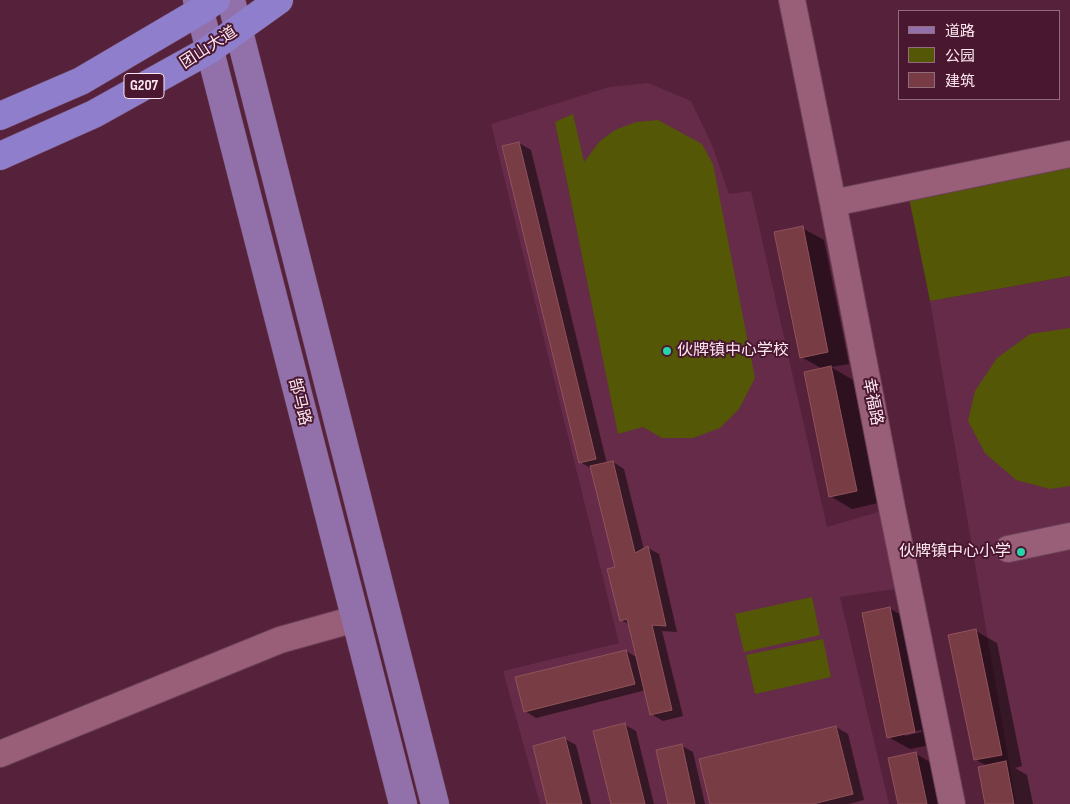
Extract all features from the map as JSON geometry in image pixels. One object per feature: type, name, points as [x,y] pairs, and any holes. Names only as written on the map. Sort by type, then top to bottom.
[{"type":"highway","name":"团山大道","points":[[0,156],[94,114],[209,50],[279,0]]},
{"type":"highway","name":"G207","points":[[0,116],[81,81],[204,4]]},
{"type":"main road","name":"郜马路","points":[[231,0],[436,804]]},
{"type":"main road","name":"郜马路","points":[[204,4],[209,50],[403,804]]},
{"type":"street","name":"幸福路","points":[[792,0],[952,804]]},
{"type":"street","points":[[833,203],[1070,154]]},
{"type":"street","points":[[1008,549],[1070,536]]},
{"type":"street","points":[[0,754],[280,640],[355,618]]},
{"type":"shaded area","name":"伙牌镇中心学校","points":[[648,83],[691,101],[712,145],[729,194],[751,191],[827,527],[892,508],[909,587],[840,597],[889,804],[540,804],[503,671],[619,643],[491,124],[609,87]]},
{"type":"shaded area","name":"伙牌镇中心小学","points":[[1070,276],[1070,804],[1016,804],[930,301]]},
{"type":"green space","points":[[573,114],[584,162],[600,141],[615,130],[636,122],[658,120],[702,144],[713,164],[755,378],[739,409],[720,428],[693,438],[662,438],[643,427],[618,434],[555,122]]},
{"type":"green space","points":[[1070,154],[1070,276],[930,301],[907,188]]},
{"type":"green space","points":[[1070,328],[1070,486],[1050,489],[1016,480],[985,453],[968,421],[975,391],[997,358],[1030,334]]},
{"type":"green space","points":[[812,597],[820,635],[744,652],[735,614]]},
{"type":"green space","points":[[823,639],[831,677],[755,694],[746,655]]},
{"type":"building","points":[[519,142],[596,459],[579,463],[502,146]]},
{"type":"building","points":[[803,226],[828,352],[800,358],[774,232]]},
{"type":"building","points":[[831,366],[857,491],[829,497],[804,372]]},
{"type":"building","points":[[613,461],[635,553],[648,546],[666,626],[652,625],[672,710],[650,715],[627,619],[620,621],[607,569],[615,567],[590,466]]},
{"type":"building","points":[[890,607],[915,732],[887,738],[862,613]]},
{"type":"building","points":[[976,629],[1002,755],[974,760],[948,635]]},
{"type":"building","points":[[626,650],[635,684],[524,712],[515,677]]},
{"type":"building","points":[[625,723],[645,804],[611,804],[593,731]]},
{"type":"building","points":[[836,726],[853,794],[813,804],[710,804],[699,759]]},
{"type":"building","points":[[565,737],[582,804],[547,804],[533,746]]},
{"type":"building","points":[[682,744],[695,804],[668,804],[656,750]]},
{"type":"building","points":[[916,752],[927,804],[898,804],[888,758]]},
{"type":"building","points":[[1006,761],[1014,804],[985,804],[978,767]]},
{"type":"place","name":"伙牌镇中心学校","points":[[667,351]]},
{"type":"place","name":"伙牌镇中心小学","points":[[1021,552]]}]
